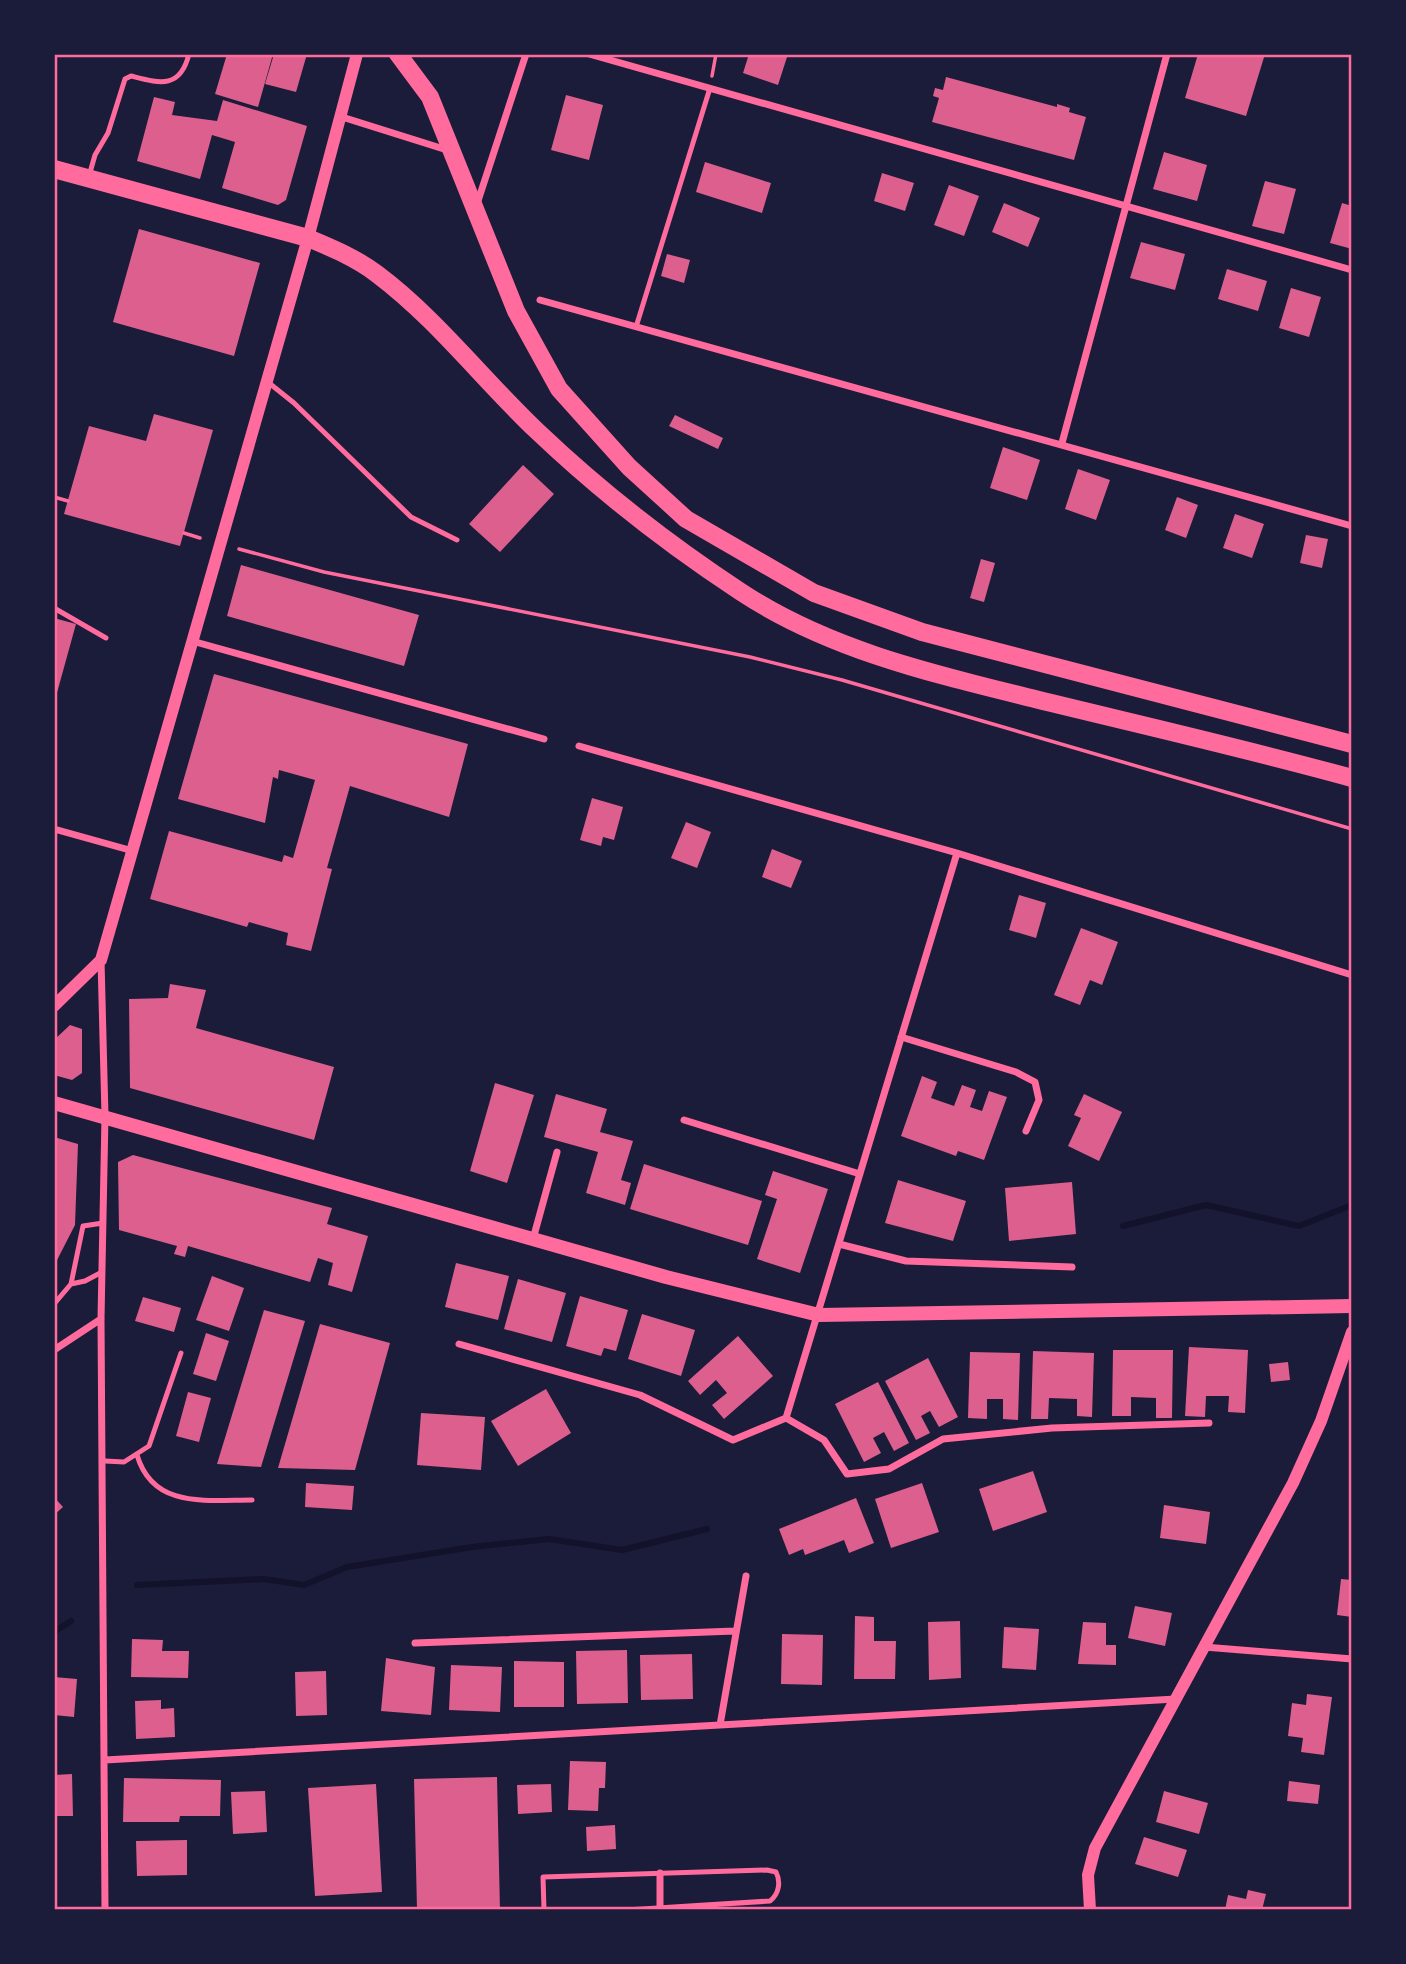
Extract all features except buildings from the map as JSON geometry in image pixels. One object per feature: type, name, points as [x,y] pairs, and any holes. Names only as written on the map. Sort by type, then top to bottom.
[{"type":"main road","points":[[398,54],[430,97],[455,153],[516,311],[559,389],[629,467],[686,519],[814,593],[922,632],[1352,744]]},
{"type":"main road","points":[[54,169],[308,238],[344,254],[377,274],[446,337],[536,430],[619,503],[734,587],[817,632],[912,669],[1352,778]]},
{"type":"main road","points":[[54,1103],[666,1277],[819,1315],[1352,1306]]},
{"type":"street","points":[[105,1910],[101,1319],[105,1116],[101,960],[308,238],[357,54]]},
{"type":"street","points":[[476,208],[526,54]]},
{"type":"street","points":[[589,54],[1352,270]]},
{"type":"street","points":[[1062,443],[1167,54]]},
{"type":"street","points":[[342,117],[455,153]]},
{"type":"street","points":[[540,300],[1062,443],[1352,526]]},
{"type":"street","points":[[192,641],[544,739]]},
{"type":"street","points":[[579,746],[957,853],[1352,975]]},
{"type":"street","points":[[54,829],[132,851]]},
{"type":"street","points":[[459,1344],[640,1395],[733,1440],[786,1418],[957,853]]},
{"type":"street","points":[[54,1006],[101,960]]},
{"type":"street","points":[[901,1037],[1016,1072],[1035,1082],[1040,1100],[1026,1131]]},
{"type":"street","points":[[684,1120],[860,1174]]},
{"type":"street","points":[[533,1239],[557,1153]]},
{"type":"street","points":[[839,1244],[906,1261],[1072,1267]]},
{"type":"street","points":[[54,1350],[101,1319]]},
{"type":"street","points":[[1090,1910],[1088,1875],[1095,1848],[1293,1483],[1321,1421],[1352,1332]]},
{"type":"street","points":[[786,1418],[824,1440],[847,1474],[889,1469],[943,1439],[1052,1428],[1209,1423]]},
{"type":"street","points":[[720,1725],[746,1576]]},
{"type":"street","points":[[415,1643],[735,1632]]},
{"type":"street","points":[[1204,1647],[1352,1659]]},
{"type":"street","points":[[105,1760],[1176,1699]]},
{"type":"street","points":[[660,1873],[660,1909]]},
{"type":"lane","points":[[88,179],[95,155],[108,133],[125,79],[131,76],[162,84],[173,80],[186,66],[189,54]]},
{"type":"lane","points":[[636,327],[710,88]]},
{"type":"lane","points":[[266,381],[294,403],[411,517],[457,540]]},
{"type":"lane","points":[[54,608],[106,638]]},
{"type":"lane","points":[[54,1304],[71,1284],[83,1226],[103,1223]]},
{"type":"lane","points":[[71,1284],[85,1281],[102,1272]]},
{"type":"lane","points":[[104,1461],[124,1462],[149,1446],[181,1353]]},
{"type":"lane","points":[[137,1455],[142,1473],[163,1492],[190,1500],[251,1500]]},
{"type":"lane","points":[[544,1910],[543,1877],[767,1870],[776,1872],[779,1878],[779,1887],[770,1901],[626,1910]]},
{"type":"path","points":[[710,88],[716,54]]},
{"type":"path","points":[[54,497],[68,501]]},
{"type":"path","points":[[184,533],[200,538]]},
{"type":"path","points":[[239,549],[324,572],[750,657],[829,676],[1352,829]]},
{"type":"waterway","points":[[1123,1226],[1206,1205],[1299,1226],[1352,1205]]},
{"type":"waterway","points":[[137,1585],[264,1579],[304,1585],[347,1567],[472,1547],[549,1539],[622,1550],[707,1529]]},
{"type":"waterway","points":[[54,1632],[71,1621]]}]
